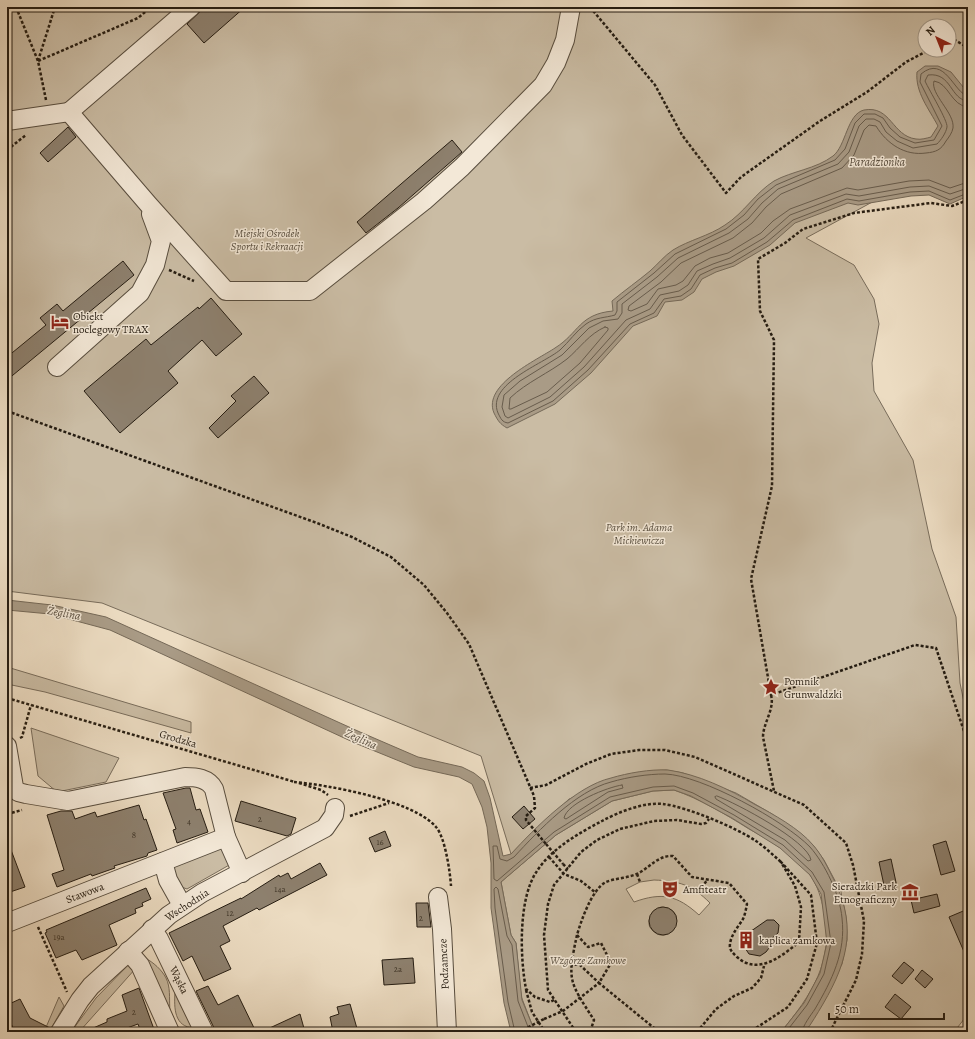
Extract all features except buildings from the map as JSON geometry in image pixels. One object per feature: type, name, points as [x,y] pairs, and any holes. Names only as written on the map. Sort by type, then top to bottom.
[{"type":"street","points":[[7,121],[69,112],[190,7]]},
{"type":"street","points":[[69,112],[148,204],[226,291],[310,291],[424,201],[462,167],[542,84],[556,63],[565,40],[571,7]]},
{"type":"street","points":[[57,367],[140,294],[156,264],[161,241],[148,204]]},
{"type":"street","points":[[7,746],[14,787],[18,792],[40,797],[68,801],[185,777],[198,777],[211,783],[214,789],[226,836],[242,873]]},
{"type":"street","name":"Wschodnia","points":[[60,1032],[91,986],[152,929],[182,905],[325,828],[333,815]]},
{"type":"street","name":"Stawowa","points":[[7,923],[226,836]]},
{"type":"street","points":[[163,862],[168,880],[182,905]]},
{"type":"street","name":"Podzamcze","points":[[444,892],[442,929],[447,1032]]},
{"type":"street","name":"Wąska","points":[[152,929],[159,939],[204,1032]]},
{"type":"street","points":[[128,951],[140,965],[170,1032]]},
{"type":"path","points":[[16,7],[38,62],[50,115]]},
{"type":"path","points":[[38,62],[55,7]]},
{"type":"path","points":[[38,62],[138,18],[151,7]]},
{"type":"path","points":[[590,7],[655,85],[682,136],[726,193],[742,177],[820,121],[867,92],[906,62],[917,56]]},
{"type":"path","points":[[957,41],[968,48]]},
{"type":"path","points":[[774,791],[763,737],[763,729],[771,710],[771,696],[752,579],[772,486],[774,340],[760,311],[758,258],[785,243],[803,229],[854,213],[931,203],[952,206],[968,200]]},
{"type":"path","points":[[156,264],[196,282]]},
{"type":"path","points":[[7,411],[352,536],[391,557],[424,585],[469,644],[534,796],[535,808],[526,816],[526,820],[568,869]]},
{"type":"path","points":[[771,696],[915,645],[936,648],[968,743]]},
{"type":"path","name":"Grodzka","points":[[7,698],[324,792],[331,798],[333,815]]},
{"type":"path","points":[[26,723],[31,705]]},
{"type":"path","points":[[530,788],[546,785],[586,764],[611,754],[639,750],[665,750],[696,756],[804,805],[846,843],[858,888],[864,921],[862,954],[856,980],[830,1032]]},
{"type":"path","points":[[294,782],[329,786],[390,803],[412,810],[436,827],[448,864],[444,892]]},
{"type":"path","points":[[333,815],[390,803]]},
{"type":"path","points":[[545,1032],[532,1012],[523,971],[522,927],[526,898],[536,871],[549,857],[590,828],[609,818],[643,805],[662,804],[709,819],[755,840],[781,862],[811,895],[817,943],[807,978],[788,1007],[750,1032]]},
{"type":"path","points":[[576,1032],[563,1010],[548,990],[544,935],[548,904],[554,885],[580,852],[597,840],[620,829],[654,821],[677,820],[701,824],[706,823],[709,819]]},
{"type":"path","points":[[590,1032],[594,1020],[580,999],[572,981],[570,964],[582,917],[596,893],[605,883],[637,874],[664,856],[673,856],[692,877],[729,883],[747,904],[744,918],[734,933],[730,944],[731,952],[741,961],[764,966],[799,942],[801,907],[795,886],[781,862]]},
{"type":"path","points":[[549,857],[564,874],[580,882],[596,893]]},
{"type":"path","points":[[637,874],[640,882]]},
{"type":"path","points":[[699,892],[706,880]]},
{"type":"path","points":[[37,925],[64,988],[79,1002]]},
{"type":"path","points":[[519,1032],[563,1010],[580,999],[584,993],[600,983],[611,963],[601,943],[588,946],[577,935]]},
{"type":"path","points":[[570,964],[580,965],[660,1032]]},
{"type":"path","points":[[697,1032],[716,1009],[734,996],[752,988],[761,978],[764,966]]},
{"type":"path","points":[[526,990],[535,996],[550,1002],[554,1000]]},
{"type":"green space","points":[[7,7],[968,7],[968,150],[806,238],[854,265],[874,299],[879,324],[872,363],[874,391],[913,460],[932,549],[956,617],[960,683],[968,722],[968,1014],[954,1032],[805,1032],[842,964],[847,940],[846,917],[841,892],[824,860],[813,845],[772,814],[736,793],[683,773],[666,770],[641,772],[569,799],[511,854],[481,756],[102,603],[7,591]]},
{"type":"green space","points":[[7,667],[191,722],[191,733],[45,692],[7,684]]},
{"type":"green space","points":[[31,728],[119,758],[106,782],[57,792],[38,776]]},
{"type":"green space","name":"Wzgórze Zamkowe","points":[[674,790],[722,812],[782,849],[804,868],[815,883],[823,906],[826,929],[826,946],[823,962],[811,990],[781,1032],[535,1032],[521,996],[516,943],[511,935],[501,882],[556,835],[612,801],[653,791]],"holes":[[[654,880],[671,881],[685,885],[697,892],[710,903],[699,915],[684,903],[669,897],[653,897],[634,902],[626,889],[640,882]],[[661,907],[670,909],[675,914],[675,926],[666,935],[660,935],[653,931],[649,924],[650,918],[654,911]]]},
{"type":"green space","points":[[220,845],[231,864],[187,889],[180,886],[176,881],[172,867]]},
{"type":"green space","points":[[145,958],[157,966],[166,978],[173,1021],[177,1027],[184,1032],[175,1032]]},
{"type":"green space","points":[[132,961],[136,968],[79,1032],[71,1032],[96,998]]},
{"type":"green space","points":[[175,992],[194,1028],[187,1027],[179,1020],[175,1010]]},
{"type":"green space","points":[[59,997],[64,1006],[49,1032],[44,1032]]},
{"type":"water","name":"Paradzionka","points":[[925,66],[938,66],[951,72],[968,93],[968,196],[950,204],[929,195],[911,196],[858,205],[848,203],[795,223],[770,245],[734,266],[716,272],[702,279],[694,292],[682,300],[665,302],[657,316],[633,326],[591,373],[555,404],[507,428],[499,422],[494,413],[492,403],[496,393],[503,383],[513,374],[555,348],[586,320],[602,313],[613,311],[612,301],[650,271],[664,257],[686,243],[725,225],[738,215],[761,191],[774,181],[812,167],[833,156],[841,145],[854,117],[858,113],[864,110],[880,112],[908,137],[924,139],[931,137],[938,126],[923,100],[917,79],[917,72]]},
{"type":"water","name":"Żeglina","points":[[7,600],[52,605],[106,617],[418,757],[462,767],[474,773],[484,781],[490,798],[503,856],[511,854],[557,809],[570,799],[598,782],[625,774],[654,770],[668,770],[690,775],[723,788],[769,812],[801,833],[813,845],[825,863],[839,891],[845,908],[847,924],[847,940],[844,955],[832,987],[817,1015],[805,1032],[781,1032],[804,1003],[820,973],[827,943],[821,894],[810,875],[780,848],[732,818],[691,796],[674,790],[653,791],[612,801],[556,835],[501,882],[511,935],[516,943],[522,1000],[535,1032],[511,1032],[504,1003],[491,908],[491,863],[487,827],[482,807],[472,784],[459,777],[414,767],[355,743],[110,630],[50,614],[7,610]]},
{"type":"place","name":"Obiekt noclegowy TRAX","points":[[60,322]]},
{"type":"place","name":"Pomnik Grunwaldzki","points":[[771,687]]},
{"type":"place","name":"Amfiteatr","points":[[670,889]]},
{"type":"place","name":"Sieradzki Park Etnograficzny","points":[[910,892]]},
{"type":"place","name":"kaplica zamkowa","points":[[746,940]]},
{"type":"park label","name":"Miejski Ośrodek Sportu i Rekraacji","points":[[267,239]]},
{"type":"park label","name":"Park im. Adama Mickiewicza","points":[[639,533]]}]
